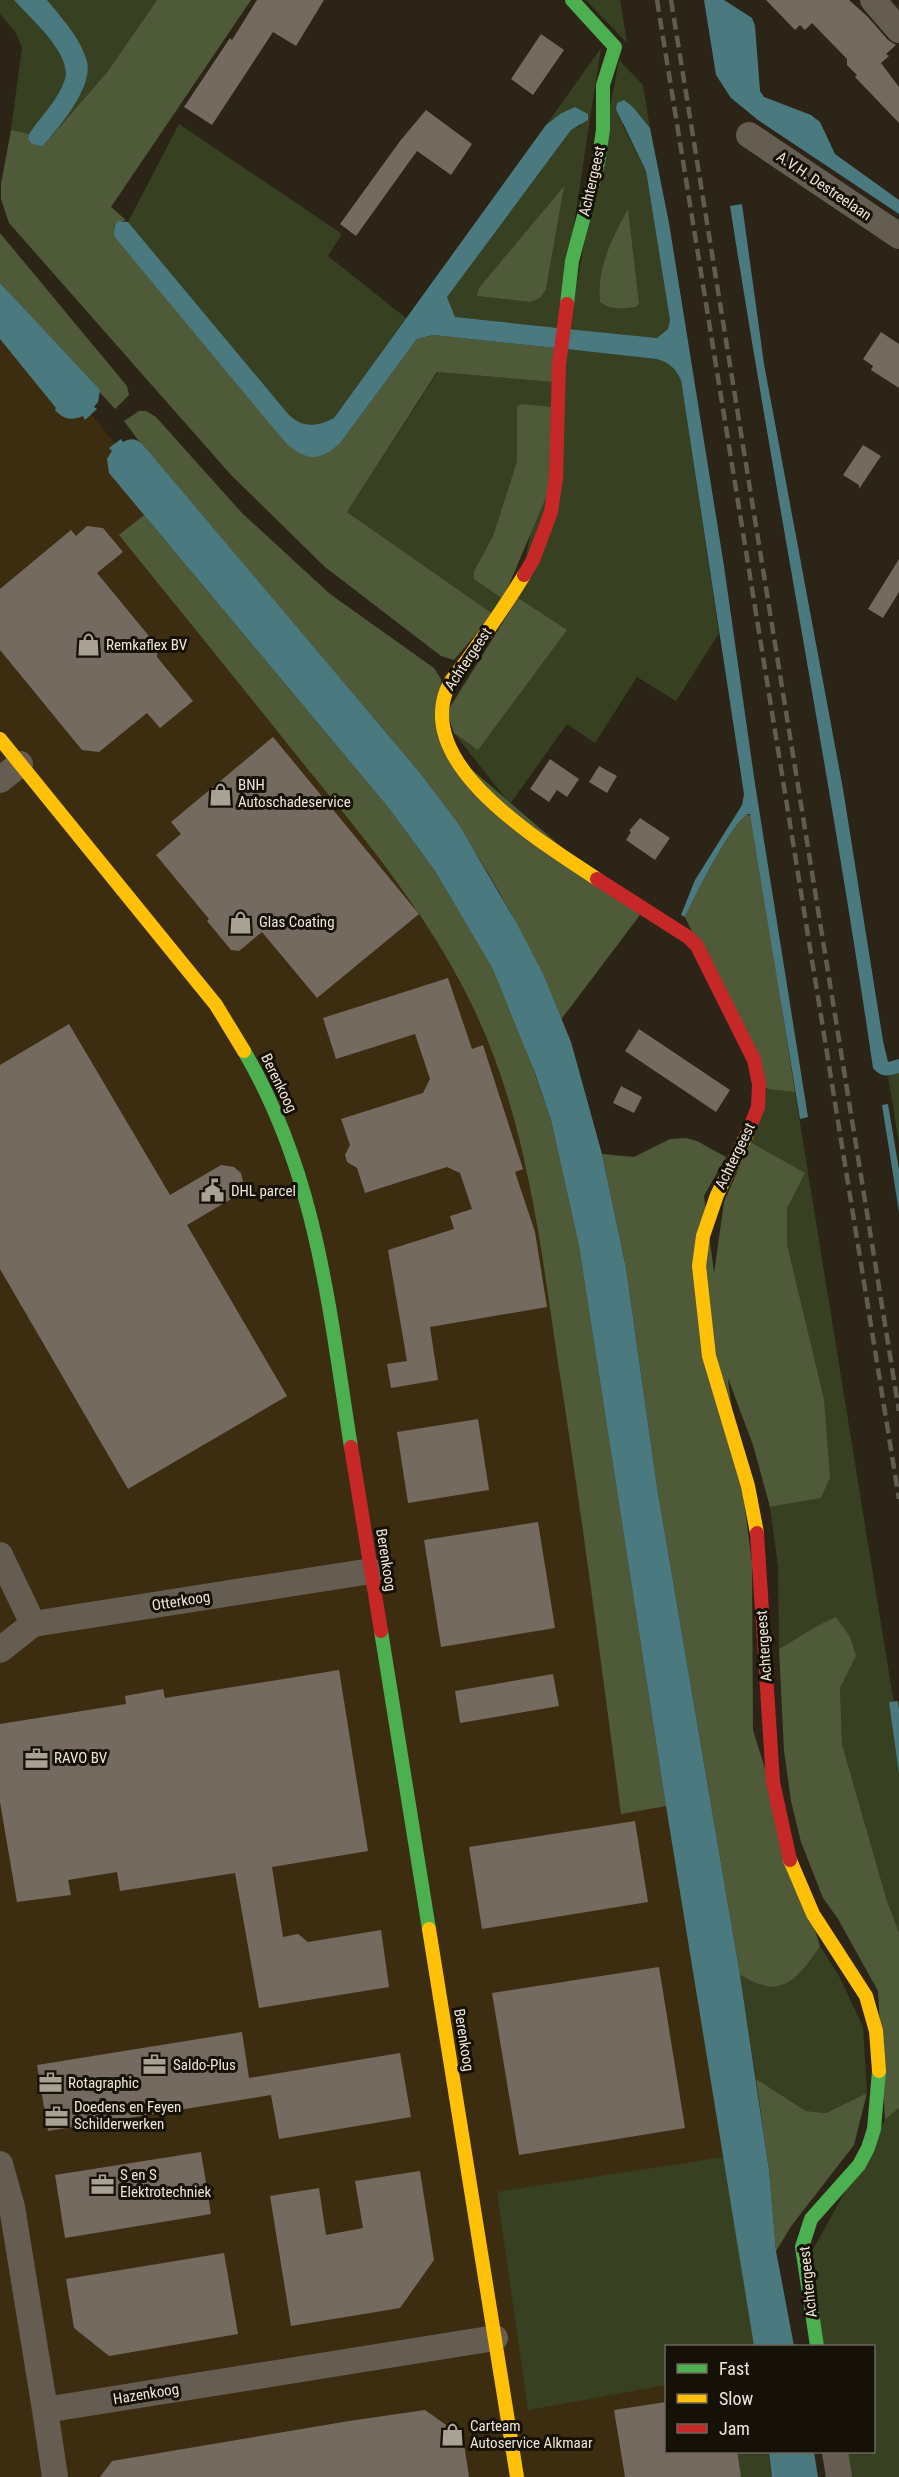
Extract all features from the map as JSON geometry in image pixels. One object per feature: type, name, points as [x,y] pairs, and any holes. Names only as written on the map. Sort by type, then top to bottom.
[{"type":"street","name":"Achtergeest","points":[[572,0],[615,47],[603,85],[603,130],[598,163],[572,261],[559,364],[556,478],[551,512],[533,560],[518,586],[447,688],[442,699],[441,727],[468,778],[513,821],[600,881],[688,937],[697,946],[754,1060],[757,1071],[758,1107],[748,1133],[717,1195],[703,1236],[699,1266],[709,1356],[748,1486],[757,1526],[773,1782],[792,1868],[813,1914],[866,1996],[874,2023],[879,2066],[878,2100],[868,2148],[860,2165],[812,2219],[802,2247],[817,2345]]},
{"type":"street","points":[[873,0],[899,30]]},
{"type":"street","name":"A.V.H. Destreelaan","points":[[749,135],[899,236]]},
{"type":"street","name":"Berenkoog","points":[[0,740],[216,1005],[244,1048],[289,1143],[313,1223],[323,1272],[517,2477]]},
{"type":"street","points":[[0,780],[20,764]]},
{"type":"street","points":[[0,1555],[33,1624]]},
{"type":"street","name":"Otterkoog","points":[[0,1650],[33,1624],[371,1571]]},
{"type":"street","points":[[0,2164],[12,2207],[55,2477]]},
{"type":"street","name":"Hazenkoog","points":[[45,2410],[495,2338]]},
{"type":"street","points":[[835,2453],[839,2477]]},
{"type":"shaded area","points":[[0,302],[332,710],[566,1096],[776,2345],[665,2345],[665,2453],[797,2453],[801,2477],[0,2477]]},
{"type":"green space","points":[[0,0],[14,0],[30,16],[56,48],[65,69],[65,79],[58,94],[29,134],[11,130],[22,48],[16,33],[0,14]]},
{"type":"green space","points":[[47,0],[157,0],[108,71],[54,133],[83,90],[84,53],[62,17]]},
{"type":"green space","points":[[157,0],[251,0],[111,207],[126,220],[115,224],[114,227],[284,441],[341,442],[417,339],[433,335],[556,348],[552,382],[437,372],[347,512],[493,614],[454,660],[441,656],[325,567],[231,475],[9,223],[1,199],[1,184],[11,130],[29,134],[28,139],[43,146],[108,71]]},
{"type":"green space","points":[[586,0],[620,0],[627,43]]},
{"type":"green space","points":[[601,48],[558,328],[455,317],[446,297],[571,130],[582,125],[560,114],[546,125]],"holes":[[[563,187],[546,289],[530,302],[477,296],[480,288]]]},
{"type":"green space","points":[[619,60],[643,85],[650,128],[624,100],[623,126],[646,171],[670,320],[668,329],[657,338],[568,329]]},
{"type":"green space","points":[[179,124],[342,234],[328,256],[406,318],[334,418],[310,425],[289,415],[128,222]]},
{"type":"green space","points":[[564,186],[546,289],[540,298],[530,302],[477,296],[479,288]]},
{"type":"green space","points":[[628,209],[639,304],[636,307],[613,308],[600,302],[601,276],[611,242]]},
{"type":"green space","points":[[0,233],[127,386],[129,395],[115,409],[0,283]]},
{"type":"green space","points":[[566,349],[656,359],[668,364],[679,376],[719,633],[676,701],[637,677],[595,743],[567,724],[510,804],[454,733],[478,750],[518,598]]},
{"type":"green space","points":[[438,372],[552,382],[551,407],[517,407],[517,461],[493,536],[474,571],[503,599],[493,614],[347,512]]},
{"type":"green space","points":[[521,404],[551,407],[549,490],[503,599],[474,579],[474,571],[493,536],[517,461],[517,407]]},
{"type":"green space","points":[[139,411],[146,411],[156,417],[242,513],[330,594],[434,668],[441,679],[440,742],[640,915],[560,1021],[517,924],[481,862],[442,803],[421,774],[138,440],[124,421]]},
{"type":"green space","points":[[144,515],[388,807],[435,871],[493,968],[516,1020],[551,1120],[579,1246],[666,1806],[621,1814],[583,1528],[544,1264],[517,1129],[488,1041],[452,968],[415,907],[394,878],[119,535]]},
{"type":"green space","points":[[518,598],[567,630],[478,750],[454,733],[447,712]]},
{"type":"green space","points":[[747,814],[752,817],[795,1092],[767,1089],[685,917],[722,847]]},
{"type":"green space","points":[[899,1073],[899,1143],[888,1076]]},
{"type":"green space","points":[[767,1089],[795,1092],[893,1698],[899,1742],[899,1932],[887,1901],[842,1744],[840,1688],[856,1656],[817,1626],[779,1649],[778,1567],[770,1507],[820,1498],[824,1399],[787,1244],[787,1208],[793,1195],[750,1142]]},
{"type":"green space","points":[[686,1138],[697,1141],[726,1157],[704,1196],[752,1563],[753,1730],[820,1946],[803,1969],[789,1982],[772,1987],[740,1975],[657,1487],[626,1268],[602,1154],[634,1157],[670,1139]]},
{"type":"green space","points":[[750,1142],[805,1173],[787,1208],[787,1244],[824,1399],[830,1477],[821,1498],[770,1507],[753,1445],[726,1373],[713,1281],[724,1202]]},
{"type":"green space","points":[[836,1617],[850,1637],[856,1656],[840,1688],[842,1744],[887,1901],[899,1932],[899,2108],[885,2120],[878,1991],[838,1919],[823,1898],[801,1842],[791,1801],[784,1751],[779,1649]]},
{"type":"green space","points":[[820,1946],[839,1976],[863,2027],[867,2093],[826,2113],[806,2111],[756,2079],[740,1975],[763,1986]]},
{"type":"green space","points":[[756,2079],[806,2111],[826,2113],[867,2093],[854,2145],[792,2225],[776,2251],[769,2170]]},
{"type":"green space","points":[[899,2108],[899,2477],[845,2477],[840,2453],[875,2453],[875,2345],[821,2345],[807,2260],[885,2120]]},
{"type":"green space","points":[[724,2157],[754,2345],[665,2345],[665,2385],[528,2410],[497,2192]]},
{"type":"green space","points":[[735,2453],[768,2453],[772,2477],[739,2477]]},
{"type":"water","points":[[14,0],[47,0],[76,38],[87,62],[85,83],[80,95],[66,118],[43,146],[32,144],[28,139],[29,134],[58,94],[65,79],[65,69],[62,59],[48,37]]},
{"type":"water","points":[[704,0],[724,0],[752,18],[755,26],[760,91],[764,97],[811,115],[820,122],[835,154],[899,200],[899,214],[758,120],[731,98],[716,75]]},
{"type":"water","points":[[624,100],[650,128],[669,223],[808,1117],[800,1119],[750,814],[739,822],[713,862],[685,917],[681,915],[695,880],[742,805],[744,794],[681,380],[671,366],[656,359],[566,349],[568,329],[657,338],[668,329],[670,320],[646,171],[616,109],[617,103]]},
{"type":"water","points":[[575,107],[588,114],[588,120],[571,130],[447,297],[455,317],[558,328],[556,348],[433,335],[417,339],[341,442],[326,454],[319,456],[305,456],[298,453],[284,441],[114,236],[115,224],[118,221],[128,222],[289,415],[305,424],[322,423],[334,418],[546,125],[560,114]]},
{"type":"water","points":[[742,204],[764,364],[843,789],[883,1041],[888,1062],[899,1059],[899,1073],[891,1075],[882,1075],[873,1068],[857,960],[730,206]]},
{"type":"water","points":[[0,283],[100,390],[98,402],[94,407],[97,409],[85,420],[83,416],[71,419],[58,413],[0,339]]},
{"type":"water","points":[[121,439],[123,442],[131,439],[141,443],[421,774],[459,825],[516,922],[543,974],[571,1042],[602,1154],[626,1268],[657,1487],[740,1975],[769,2170],[776,2251],[794,2345],[754,2345],[666,1806],[579,1246],[551,1120],[535,1073],[493,969],[435,871],[388,807],[109,473],[107,459],[112,451],[109,448]]},
{"type":"water","points":[[888,1104],[899,1170],[899,1212],[882,1105]]},
{"type":"water","points":[[898,1701],[899,1709],[899,1773],[889,1702]]},
{"type":"water","points":[[769,2453],[814,2453],[818,2477],[772,2477]]},
{"type":"building","points":[[257,0],[324,0],[296,46],[273,32],[212,125],[184,107],[230,38],[232,40]]},
{"type":"building","points":[[766,0],[849,0],[867,16],[888,40],[896,45],[886,54],[889,56],[881,63],[899,87],[899,123],[855,77],[857,75],[847,65],[847,59],[812,23],[805,30],[800,25],[795,30]]},
{"type":"building","points":[[541,34],[564,50],[533,95],[511,79]]},
{"type":"building","points":[[426,110],[472,144],[451,175],[417,151],[356,236],[340,224],[400,141]]},
{"type":"building","points":[[881,332],[899,344],[899,388],[871,370],[873,366],[863,359]]},
{"type":"building","points":[[863,445],[881,456],[859,489],[859,485],[843,475]]},
{"type":"building","points":[[87,526],[103,528],[123,552],[97,573],[158,647],[157,657],[193,701],[160,728],[147,713],[99,752],[82,750],[0,650],[0,589],[71,530],[76,536]]},
{"type":"building","points":[[899,559],[899,592],[883,618],[868,609]]},
{"type":"building","points":[[273,737],[419,914],[317,998],[262,932],[239,951],[231,950],[207,921],[209,919],[156,855],[181,834],[171,822]]},
{"type":"building","points":[[550,759],[579,779],[567,797],[557,790],[549,802],[530,789]]},
{"type":"building","points":[[599,766],[617,776],[607,793],[589,782]]},
{"type":"building","points":[[640,818],[670,838],[655,860],[626,840],[631,832],[629,831]]},
{"type":"building","points":[[448,978],[472,1049],[483,1045],[523,1169],[515,1172],[535,1232],[547,1307],[430,1327],[438,1380],[391,1388],[387,1364],[407,1361],[388,1250],[454,1229],[450,1216],[472,1209],[460,1173],[447,1167],[365,1193],[357,1168],[347,1162],[345,1155],[350,1145],[341,1119],[423,1093],[430,1079],[415,1034],[336,1059],[323,1018]]},
{"type":"building","points":[[69,1024],[170,1195],[221,1165],[234,1167],[241,1173],[243,1182],[238,1195],[187,1225],[287,1396],[128,1489],[0,1269],[0,1065]]},
{"type":"building","points":[[639,1029],[730,1090],[716,1112],[625,1051]]},
{"type":"building","points":[[621,1086],[642,1097],[634,1113],[613,1103]]},
{"type":"building","points":[[478,1419],[489,1490],[408,1503],[397,1432]]},
{"type":"building","points":[[538,1522],[555,1628],[441,1647],[424,1540]]},
{"type":"building","points":[[339,1670],[368,1851],[272,1867],[283,1937],[298,1934],[308,1942],[381,1930],[389,1987],[259,2008],[235,1873],[120,1891],[117,1872],[68,1880],[71,1895],[17,1902],[0,1802],[0,1724],[126,1704],[125,1696],[163,1689],[165,1698]]},
{"type":"building","points":[[553,1674],[559,1706],[460,1723],[455,1691]]},
{"type":"building","points":[[635,1821],[648,1902],[482,1929],[469,1847]]},
{"type":"building","points":[[659,1967],[685,2128],[519,2155],[492,1993]]},
{"type":"building","points":[[242,2032],[249,2078],[400,2053],[411,2117],[279,2139],[271,2095],[48,2131],[37,2065]]},
{"type":"building","points":[[201,2152],[211,2214],[65,2238],[55,2175]]},
{"type":"building","points":[[420,2171],[434,2260],[400,2308],[291,2326],[270,2196],[319,2188],[326,2235],[363,2228],[355,2181]]},
{"type":"building","points":[[224,2253],[238,2334],[109,2356],[74,2328],[66,2279]]},
{"type":"building","points":[[665,2402],[665,2453],[737,2453],[741,2477],[625,2477],[614,2410]]},
{"type":"building","points":[[425,2410],[463,2437],[469,2477],[100,2477],[112,2461]]},
{"type":"railway","points":[[657,0],[899,1499]]},
{"type":"railway","points":[[671,0],[899,1411]]},
{"type":"traffic: fast","points":[[567,304],[572,261],[598,163],[603,130],[603,85],[615,47],[572,0]]},
{"type":"traffic: fast","points":[[244,1051],[269,1098],[304,1194],[327,1293],[351,1447]]},
{"type":"traffic: fast","points":[[381,1631],[429,1929]]},
{"type":"traffic: fast","points":[[817,2345],[802,2247],[811,2219],[859,2165],[868,2148],[874,2129],[879,2071]]},
{"type":"traffic: slow","points":[[524,575],[451,681],[447,689],[442,718],[449,747],[466,774],[490,800],[518,824],[597,879]]},
{"type":"traffic: slow","points":[[0,739],[216,1005],[244,1051]]},
{"type":"traffic: slow","points":[[748,1132],[717,1195],[703,1236],[699,1266],[709,1356],[748,1486],[757,1533]]},
{"type":"traffic: slow","points":[[790,1860],[813,1914],[866,1996],[876,2031],[879,2071]]},
{"type":"traffic: slow","points":[[429,1929],[517,2477]]},
{"type":"traffic: jam","points":[[524,575],[533,560],[551,512],[556,478],[559,364],[567,304]]},
{"type":"traffic: jam","points":[[597,879],[688,937],[697,946],[754,1060],[759,1084],[758,1107],[748,1132]]},
{"type":"traffic: jam","points":[[351,1447],[381,1631]]},
{"type":"traffic: jam","points":[[757,1533],[773,1782],[790,1860]]},
{"type":"place","name":"Remkaflex BV","points":[[88,645]]},
{"type":"place","name":"BNH Autoschadeservice","points":[[220,794]]},
{"type":"place","name":"Glas Coating","points":[[241,922]]},
{"type":"place","name":"DHL parcel","points":[[213,1191]]},
{"type":"place","name":"RAVO BV","points":[[36,1758]]},
{"type":"place","name":"Saldo-Plus","points":[[155,2065]]},
{"type":"place","name":"Rotagraphic","points":[[50,2083]]},
{"type":"place","name":"Doedens en Feyen Schilderwerken","points":[[56,2116]]},
{"type":"place","name":"S en S Elektrotechniek","points":[[102,2184]]},
{"type":"place","name":"Carteam Autoservice Alkmaar","points":[[452,2435]]}]
